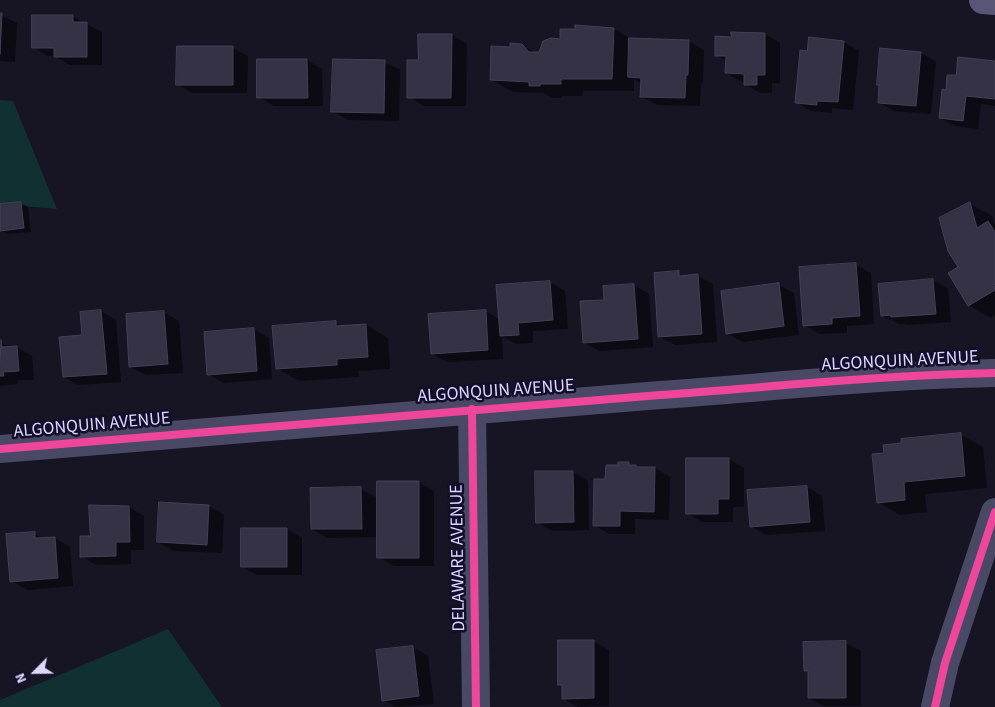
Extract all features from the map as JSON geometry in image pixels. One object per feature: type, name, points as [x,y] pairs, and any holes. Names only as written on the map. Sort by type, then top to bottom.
[{"type":"street","points":[[983,0],[995,1]]},
{"type":"street","name":"ALGONQUIN AVENUE","points":[[0,449],[826,380],[995,373]]},
{"type":"street","name":"DELAWARE AVENUE","points":[[472,409],[476,707]]},
{"type":"street","points":[[935,707],[945,663],[995,512]]},
{"type":"green space","points":[[0,100],[13,101],[57,209],[0,204]]},
{"type":"green space","points":[[168,629],[222,707],[0,707],[0,700]]},
{"type":"building","points":[[0,13],[2,13],[0,54]]},
{"type":"building","points":[[32,15],[73,15],[73,22],[87,22],[87,57],[54,57],[54,48],[32,48]]},
{"type":"building","points":[[575,25],[614,28],[612,79],[561,79],[561,84],[540,84],[540,86],[529,86],[529,82],[490,80],[491,46],[510,47],[510,43],[522,44],[529,52],[539,52],[543,41],[551,38],[560,39],[560,29],[575,29]]},
{"type":"building","points":[[731,32],[765,33],[765,75],[757,75],[757,85],[744,85],[744,74],[725,73],[726,56],[715,56],[715,36],[731,37]]},
{"type":"building","points":[[418,34],[452,34],[451,98],[407,98],[407,60],[418,60]]},
{"type":"building","points":[[809,37],[844,41],[838,102],[817,101],[817,105],[795,103],[800,50],[807,51]]},
{"type":"building","points":[[629,38],[689,40],[685,98],[640,97],[641,78],[628,77]]},
{"type":"building","points":[[177,46],[233,46],[233,85],[176,85]]},
{"type":"building","points":[[880,48],[921,52],[916,106],[878,103],[879,85],[877,85]]},
{"type":"building","points":[[958,57],[995,61],[995,99],[966,96],[963,121],[939,118],[942,89],[946,90],[947,75],[956,75]]},
{"type":"building","points":[[257,59],[307,59],[308,98],[257,98]]},
{"type":"building","points":[[333,59],[385,60],[384,113],[331,112]]},
{"type":"building","points":[[21,202],[24,228],[0,231],[0,204]]},
{"type":"building","points":[[970,202],[977,228],[988,221],[995,232],[995,290],[968,306],[948,273],[958,267],[948,251],[939,218]]},
{"type":"building","points":[[856,263],[860,316],[832,318],[832,324],[803,326],[799,267]]},
{"type":"building","points":[[679,271],[679,276],[698,274],[702,334],[658,337],[654,273]]},
{"type":"building","points":[[933,279],[936,314],[881,316],[878,284]]},
{"type":"building","points":[[550,281],[553,320],[518,323],[519,335],[500,336],[496,285]]},
{"type":"building","points":[[779,283],[784,326],[726,334],[721,291]]},
{"type":"building","points":[[634,284],[638,339],[583,343],[580,301],[604,300],[603,286]]},
{"type":"building","points":[[101,310],[107,374],[63,377],[59,337],[82,335],[80,312]]},
{"type":"building","points":[[486,310],[488,350],[431,354],[428,314]]},
{"type":"building","points":[[164,311],[168,364],[129,367],[126,314]]},
{"type":"building","points":[[336,321],[336,326],[366,324],[368,357],[337,359],[337,365],[276,369],[272,326]]},
{"type":"building","points":[[254,328],[257,371],[207,375],[204,332]]},
{"type":"building","points":[[1,340],[2,347],[17,346],[19,371],[3,372],[4,376],[0,376]]},
{"type":"building","points":[[961,433],[965,476],[904,482],[905,500],[877,503],[872,454],[884,453],[883,445],[901,443],[901,439]]},
{"type":"building","points":[[686,458],[729,458],[729,499],[718,499],[718,514],[686,514]]},
{"type":"building","points":[[618,462],[629,462],[629,465],[636,465],[636,467],[655,467],[654,512],[620,511],[620,526],[593,526],[594,479],[605,479],[606,465],[618,465]]},
{"type":"building","points":[[535,471],[573,471],[574,522],[536,523]]},
{"type":"building","points":[[377,481],[419,481],[419,558],[377,558]]},
{"type":"building","points":[[807,486],[810,522],[750,527],[747,490]]},
{"type":"building","points":[[361,487],[362,529],[311,529],[310,488]]},
{"type":"building","points":[[159,502],[209,505],[207,545],[157,542]]},
{"type":"building","points":[[89,505],[129,506],[130,542],[116,542],[116,556],[80,557],[80,536],[90,536]]},
{"type":"building","points":[[241,528],[287,528],[287,567],[241,567]]},
{"type":"building","points":[[35,532],[35,538],[55,537],[58,578],[10,582],[6,534]]},
{"type":"building","points":[[558,640],[594,640],[594,698],[562,699],[562,685],[558,685]]},
{"type":"building","points":[[846,641],[846,698],[808,698],[808,671],[804,671],[803,642]]},
{"type":"building","points":[[413,646],[419,696],[382,701],[376,650]]},
{"type":"cycle path","points":[[0,449],[412,414],[828,382],[911,376],[995,373]]},
{"type":"cycle path","points":[[472,409],[476,707]]},
{"type":"cycle path","points":[[935,707],[945,663],[995,512]]}]
